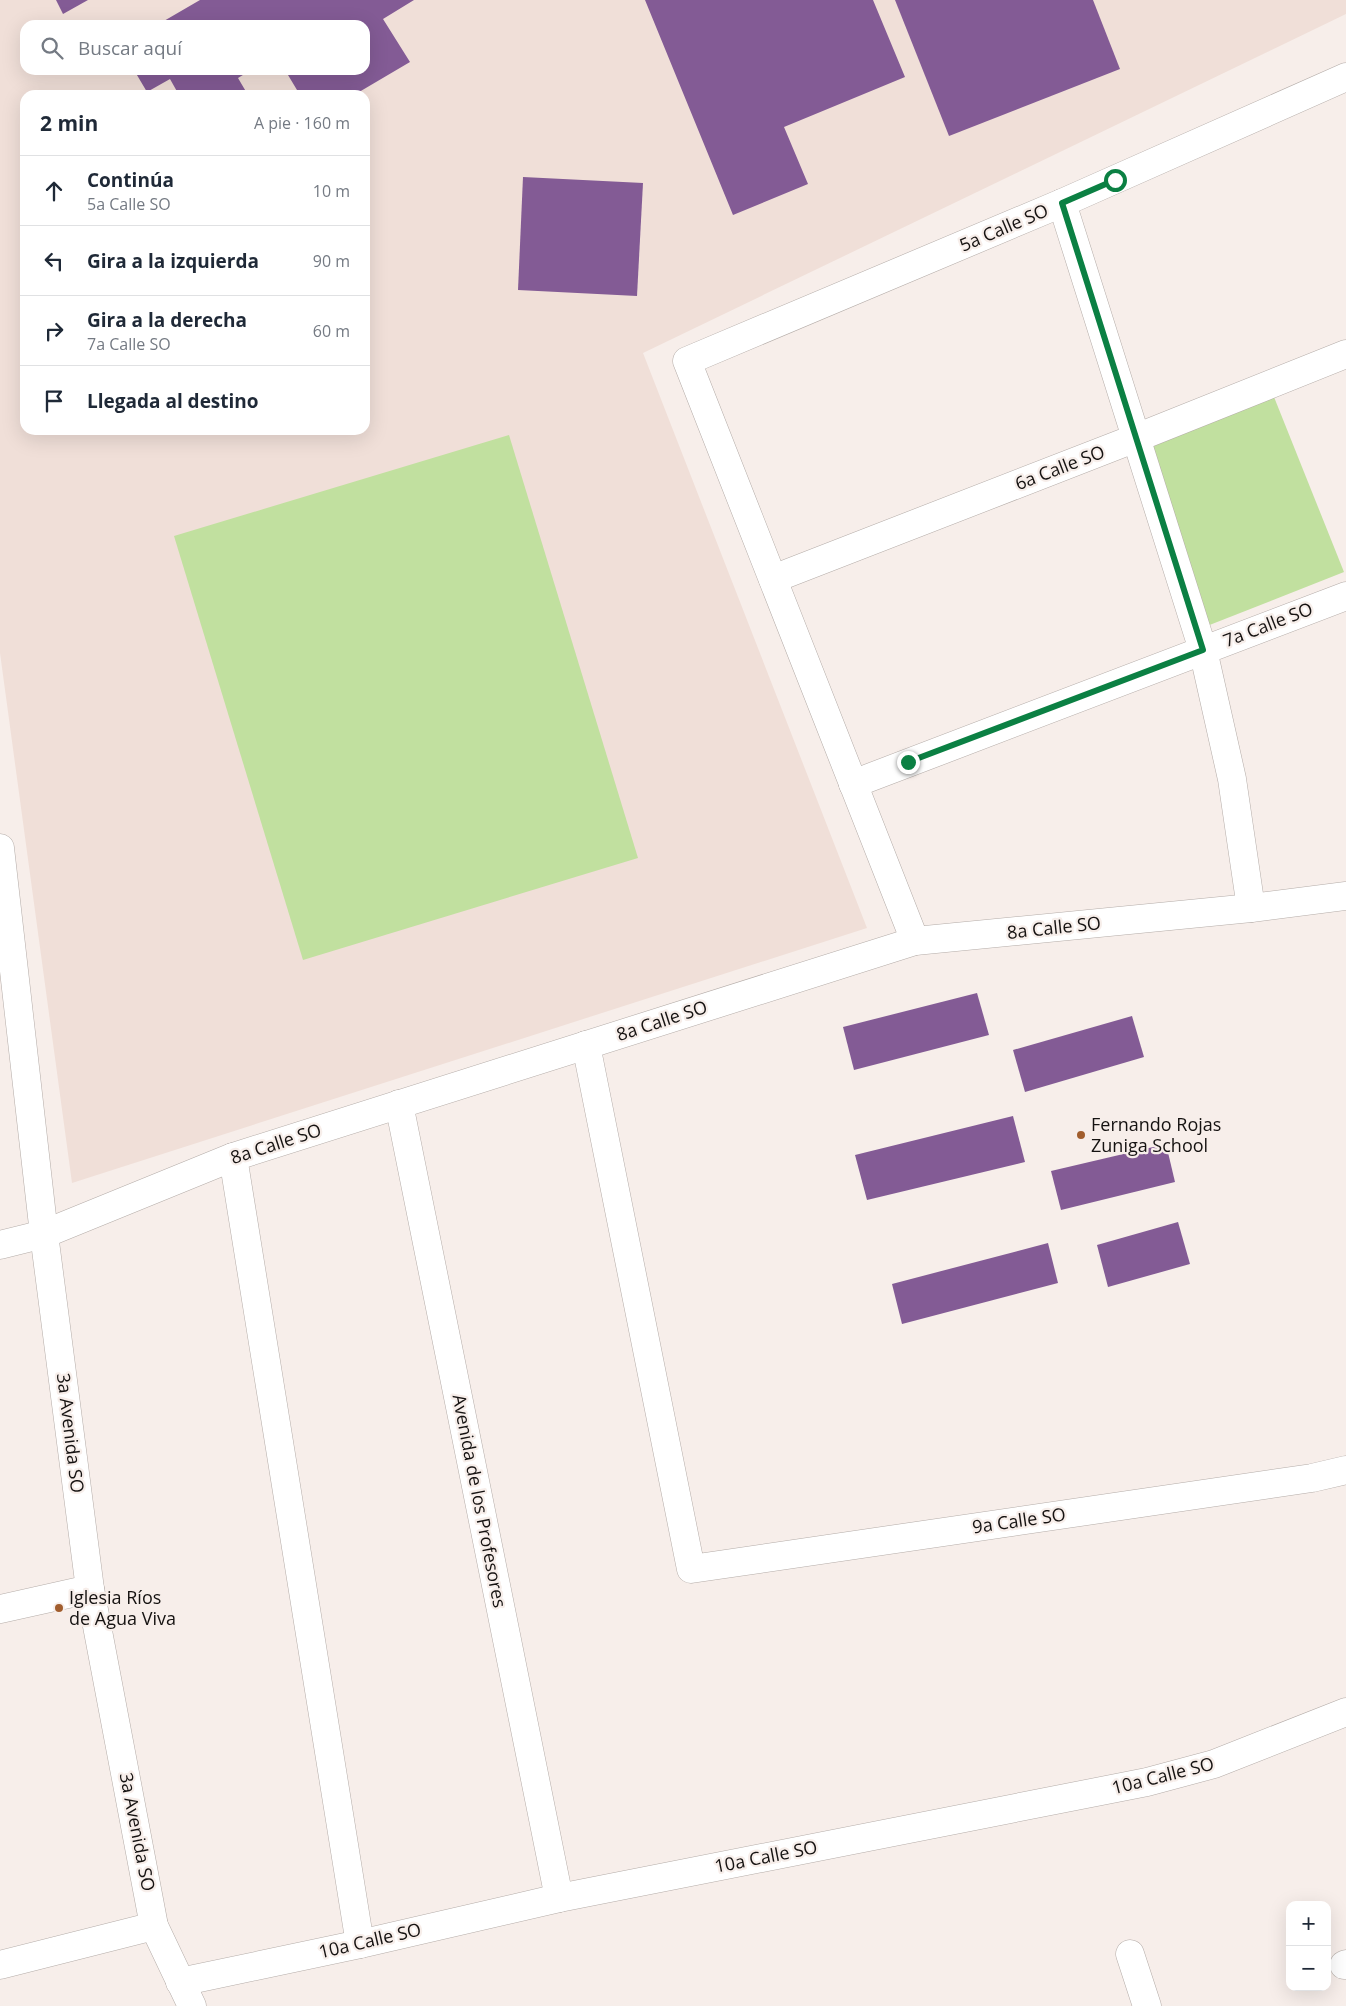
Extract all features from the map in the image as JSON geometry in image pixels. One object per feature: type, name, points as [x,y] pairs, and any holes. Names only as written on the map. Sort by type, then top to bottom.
[{"type":"street","name":"5a Calle SO","points":[[773,579],[687,361],[1062,203],[1346,77]]},
{"type":"street","points":[[1062,203],[1203,650],[1232,779],[1251,908]]},
{"type":"street","name":"6a Calle SO","points":[[773,579],[1346,354]]},
{"type":"street","points":[[773,579],[915,941]]},
{"type":"street","name":"7a Calle SO","points":[[853,784],[1346,596]]},
{"type":"street","name":"3a Avenida SO","points":[[0,848],[44,1234],[90,1589],[154,1926],[186,1994]]},
{"type":"street","name":"8a Calle SO","points":[[0,1245],[44,1234],[233,1157],[915,941],[1251,908],[1346,896]]},
{"type":"street","name":"9a Calle SO","points":[[586,1046],[690,1569],[1292,1481],[1346,1470]]},
{"type":"street","name":"Avenida de los Profesores","points":[[399,1104],[559,1898]]},
{"type":"street","points":[[233,1157],[360,1944]]},
{"type":"street","points":[[0,1609],[90,1589]]},
{"type":"street","name":"10a Calle SO","points":[[186,1994],[360,1944],[559,1898],[1147,1782],[1214,1764],[1346,1712]]},
{"type":"street","points":[[0,1965],[154,1926]]},
{"type":"street","points":[[1130,1954],[1147,2006]]},
{"type":"shaded area","points":[[0,0],[1346,0],[1346,14],[643,353],[867,928],[72,1183],[0,653]]},
{"type":"green space","points":[[1274,397],[1344,572],[1207,626],[1145,447]]},
{"type":"green space","points":[[509,435],[638,858],[303,960],[174,536]]},
{"type":"building","points":[[56,0],[88,0],[63,14]]},
{"type":"building","points":[[200,0],[414,0],[383,19],[410,62],[362,90],[297,90],[288,75],[370,75],[370,20],[166,20]]},
{"type":"building","points":[[645,0],[873,0],[905,77],[784,127],[808,184],[733,215]]},
{"type":"building","points":[[895,0],[1093,0],[1120,69],[949,136]]},
{"type":"building","points":[[137,75],[243,75],[238,78],[245,90],[176,90],[170,79],[151,90],[146,90]]},
{"type":"building","points":[[523,177],[643,183],[637,296],[518,290]]},
{"type":"building","points":[[977,993],[989,1035],[854,1070],[843,1027]]},
{"type":"building","points":[[1132,1016],[1144,1057],[1025,1092],[1013,1050]]},
{"type":"building","points":[[1013,1116],[1025,1162],[867,1200],[855,1155]]},
{"type":"building","points":[[1166,1144],[1175,1182],[1061,1210],[1051,1171]]},
{"type":"building","points":[[1178,1222],[1190,1264],[1108,1287],[1097,1245]]},
{"type":"building","points":[[1048,1243],[1058,1283],[902,1324],[892,1284]]},
{"type":"place","name":"Fernando Rojas Zuniga School","points":[[1081,1135]]},
{"type":"place","name":"Iglesia Ríos de Agua Viva","points":[[59,1608]]},
{"type":"route","points":[[908,762],[1203,650],[1062,203],[1115,180]]}]
